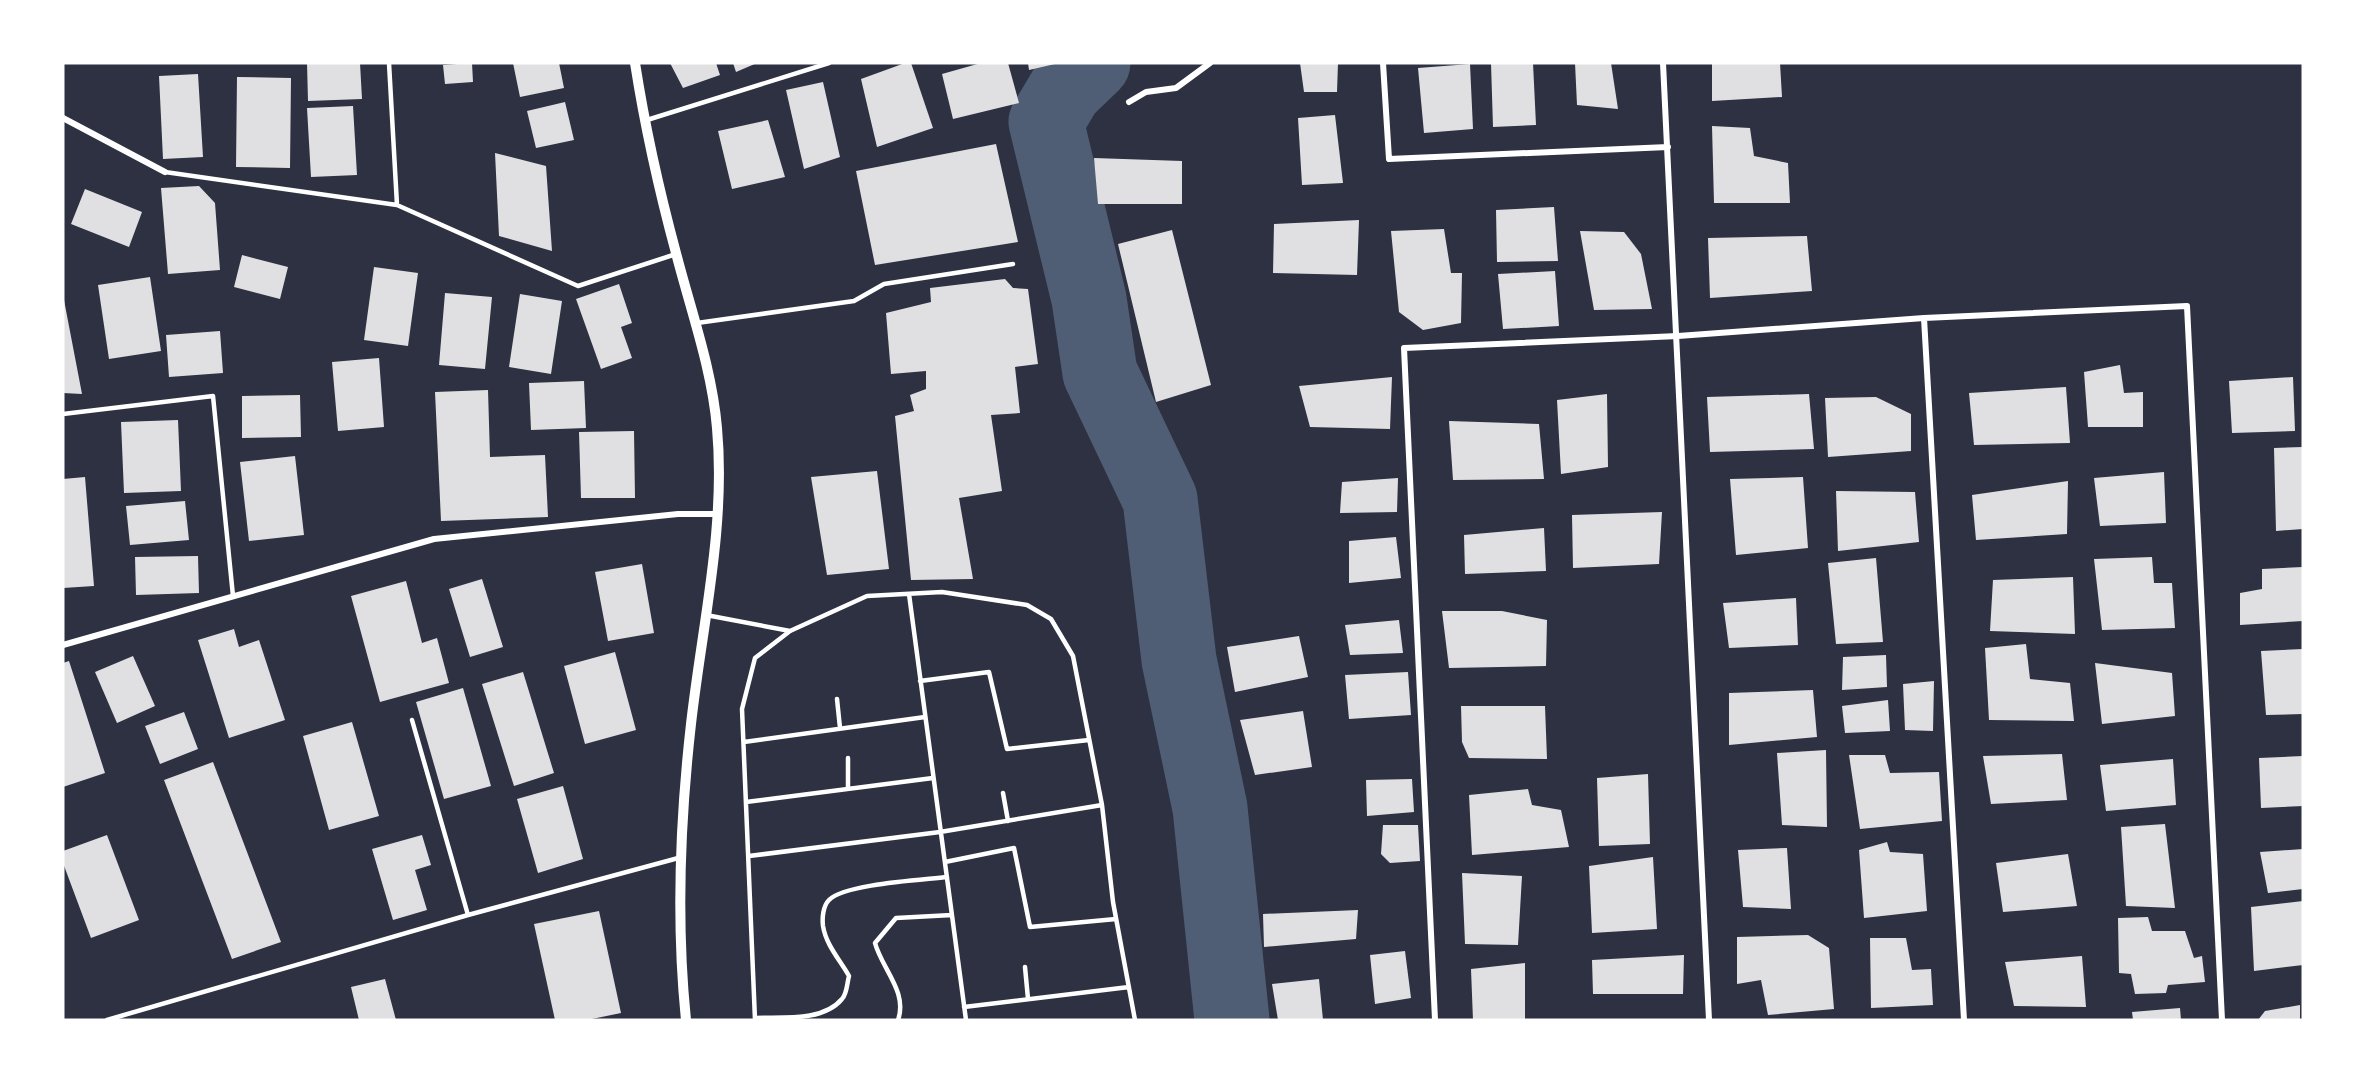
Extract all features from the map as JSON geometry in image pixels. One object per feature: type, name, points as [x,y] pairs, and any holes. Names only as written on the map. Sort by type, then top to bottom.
[{"type":"street","points":[[635,63],[644,121],[676,254],[697,323],[717,428],[718,514],[691,725],[682,857],[680,963],[686,1020]]},
{"type":"street","points":[[1129,102],[1146,92],[1176,88],[1210,63]]},
{"type":"street","points":[[1383,63],[1389,159],[1668,147]]},
{"type":"street","points":[[1663,63],[1678,336],[1709,1020]]},
{"type":"street","points":[[63,118],[165,172]]},
{"type":"street","points":[[1435,1020],[1404,348],[1678,336],[1924,318],[2187,306],[2222,1020]]},
{"type":"street","points":[[1924,318],[1964,1020]]},
{"type":"street","points":[[63,645],[434,539],[678,514],[718,514]]},
{"type":"lane","points":[[389,63],[397,205]]},
{"type":"lane","points":[[644,121],[829,63]]},
{"type":"lane","points":[[165,172],[397,205],[578,286],[676,254]]},
{"type":"lane","points":[[697,323],[854,301],[884,284],[1013,264]]},
{"type":"lane","points":[[63,414],[213,396],[233,596]]},
{"type":"lane","points":[[946,877],[843,890],[828,900],[822,914],[823,928],[832,950],[849,976],[844,997],[830,1010],[804,1016],[755,1019],[742,709],[755,658],[790,631],[867,597],[942,592],[1027,605],[1051,619],[1073,656],[1102,805],[1116,919],[1135,1020]]},
{"type":"lane","points":[[909,594],[966,1020]]},
{"type":"lane","points":[[706,615],[790,631]]},
{"type":"lane","points":[[920,681],[989,672],[1006,749],[1089,740]]},
{"type":"lane","points":[[837,699],[840,728]]},
{"type":"lane","points":[[744,742],[925,717]]},
{"type":"lane","points":[[412,720],[468,915]]},
{"type":"lane","points":[[848,759],[848,789]]},
{"type":"lane","points":[[746,802],[933,778]]},
{"type":"lane","points":[[1004,793],[1008,821]]},
{"type":"lane","points":[[748,856],[940,832],[1102,805]]},
{"type":"lane","points":[[945,862],[1014,848],[1030,927],[1116,919]]},
{"type":"lane","points":[[107,1020],[468,915],[682,857]]},
{"type":"lane","points":[[897,1020],[902,1008],[899,992],[880,960],[875,943],[886,927],[896,918],[952,915]]},
{"type":"lane","points":[[1025,967],[1028,999]]},
{"type":"lane","points":[[964,1006],[1129,987]]},
{"type":"building","points":[[307,63],[360,63],[362,99],[308,101]]},
{"type":"building","points":[[472,63],[473,82],[445,84],[443,65]]},
{"type":"building","points":[[513,63],[559,63],[564,88],[520,97]]},
{"type":"building","points":[[670,63],[716,63],[720,75],[683,88]]},
{"type":"building","points":[[733,63],[757,63],[736,72]]},
{"type":"building","points":[[905,63],[911,63],[933,128],[877,147],[861,79]]},
{"type":"building","points":[[981,63],[1008,63],[1019,103],[953,119],[942,74]]},
{"type":"building","points":[[1028,63],[1055,63],[1055,64],[1029,70]]},
{"type":"building","points":[[1300,63],[1338,63],[1337,92],[1304,92]]},
{"type":"building","points":[[1491,63],[1533,63],[1536,125],[1493,127]]},
{"type":"building","points":[[1575,63],[1611,63],[1618,109],[1577,105]]},
{"type":"building","points":[[1712,63],[1780,63],[1782,97],[1712,101]]},
{"type":"building","points":[[1470,64],[1473,129],[1424,133],[1418,68]]},
{"type":"building","points":[[198,74],[203,157],[163,159],[159,76]]},
{"type":"building","points":[[237,77],[291,78],[290,168],[236,167]]},
{"type":"building","points":[[823,82],[840,157],[804,169],[786,90]]},
{"type":"building","points":[[565,102],[574,140],[536,148],[527,111]]},
{"type":"building","points":[[353,106],[357,175],[311,177],[307,108]]},
{"type":"building","points":[[1335,115],[1343,183],[1302,185],[1298,118]]},
{"type":"building","points":[[768,120],[785,177],[732,189],[718,131]]},
{"type":"building","points":[[1712,126],[1750,128],[1754,156],[1788,163],[1790,203],[1714,203]]},
{"type":"building","points":[[996,144],[1018,242],[875,265],[856,171]]},
{"type":"building","points":[[495,153],[546,166],[552,251],[499,236]]},
{"type":"building","points":[[1094,158],[1182,161],[1182,204],[1098,204]]},
{"type":"building","points":[[199,186],[215,203],[220,270],[168,274],[161,188]]},
{"type":"building","points":[[85,189],[142,212],[129,247],[71,224]]},
{"type":"building","points":[[1554,207],[1558,261],[1497,262],[1496,210]]},
{"type":"building","points":[[1359,220],[1357,275],[1273,273],[1274,224]]},
{"type":"building","points":[[1444,229],[1451,273],[1462,273],[1461,323],[1423,330],[1399,312],[1391,231]]},
{"type":"building","points":[[1172,230],[1211,385],[1156,402],[1118,244]]},
{"type":"building","points":[[1580,231],[1624,232],[1641,254],[1652,309],[1594,310]]},
{"type":"building","points":[[1807,236],[1812,291],[1710,298],[1708,238]]},
{"type":"building","points":[[242,255],[288,267],[280,299],[234,287]]},
{"type":"building","points":[[374,267],[418,273],[408,346],[364,340]]},
{"type":"building","points":[[1555,271],[1559,326],[1503,329],[1498,274]]},
{"type":"building","points":[[150,277],[161,351],[109,359],[98,285]]},
{"type":"building","points":[[1005,279],[1013,288],[1028,289],[1038,364],[1015,367],[1020,413],[991,415],[1002,491],[959,498],[973,579],[911,580],[895,416],[914,411],[910,395],[926,389],[926,371],[891,374],[886,313],[931,302],[930,288]]},
{"type":"building","points":[[619,284],[632,323],[621,327],[632,358],[601,369],[576,299]]},
{"type":"building","points":[[445,293],[492,297],[485,369],[439,365]]},
{"type":"building","points":[[520,294],[562,301],[551,374],[509,367]]},
{"type":"building","points":[[64,300],[82,394],[63,393]]},
{"type":"building","points":[[220,331],[223,373],[169,377],[166,335]]},
{"type":"building","points":[[379,358],[384,427],[338,431],[332,362]]},
{"type":"building","points":[[2120,365],[2124,393],[2143,392],[2143,427],[2088,427],[2084,372]]},
{"type":"building","points":[[1392,377],[1390,429],[1310,427],[1299,386]]},
{"type":"building","points":[[2293,377],[2295,431],[2232,433],[2229,381]]},
{"type":"building","points":[[584,381],[586,428],[531,430],[529,383]]},
{"type":"building","points":[[2066,387],[2070,443],[1974,445],[1969,393]]},
{"type":"building","points":[[488,390],[490,457],[545,455],[548,517],[441,521],[435,392]]},
{"type":"building","points":[[1607,394],[1608,467],[1561,474],[1557,400]]},
{"type":"building","points":[[1809,394],[1814,449],[1710,452],[1707,397]]},
{"type":"building","points":[[300,395],[301,437],[242,438],[242,396]]},
{"type":"building","points":[[1876,397],[1911,414],[1911,451],[1828,457],[1825,398]]},
{"type":"building","points":[[178,420],[181,491],[124,493],[121,422]]},
{"type":"building","points":[[1449,421],[1539,424],[1544,479],[1453,480]]},
{"type":"building","points":[[634,431],[635,498],[581,498],[579,432]]},
{"type":"building","points":[[2303,447],[2303,529],[2276,531],[2274,448]]},
{"type":"building","points":[[295,456],[304,535],[249,541],[240,462]]},
{"type":"building","points":[[877,471],[889,569],[827,575],[811,477]]},
{"type":"building","points":[[2164,472],[2166,523],[2100,526],[2094,478]]},
{"type":"building","points":[[85,477],[94,586],[63,588],[63,479]]},
{"type":"building","points":[[1803,477],[1808,548],[1736,555],[1730,479]]},
{"type":"building","points":[[1398,478],[1397,512],[1340,513],[1342,482]]},
{"type":"building","points":[[2068,481],[2067,534],[1976,540],[1972,495]]},
{"type":"building","points":[[1836,491],[1915,492],[1919,542],[1838,551]]},
{"type":"building","points":[[185,501],[189,540],[130,545],[126,506]]},
{"type":"building","points":[[1662,512],[1659,564],[1573,568],[1572,515]]},
{"type":"building","points":[[1544,528],[1546,571],[1465,574],[1464,535]]},
{"type":"building","points":[[1396,537],[1401,578],[1349,583],[1349,541]]},
{"type":"building","points":[[198,556],[199,593],[136,595],[135,557]]},
{"type":"building","points":[[2152,557],[2154,583],[2172,583],[2175,628],[2102,630],[2094,559]]},
{"type":"building","points":[[1876,558],[1883,642],[1836,644],[1828,563]]},
{"type":"building","points":[[642,564],[654,633],[608,641],[595,572]]},
{"type":"building","points":[[2303,567],[2303,621],[2240,625],[2240,593],[2262,589],[2262,569]]},
{"type":"building","points":[[2073,577],[2075,634],[1990,631],[1993,580]]},
{"type":"building","points":[[482,579],[503,647],[470,657],[449,589]]},
{"type":"building","points":[[406,581],[422,643],[437,638],[449,683],[380,702],[351,596]]},
{"type":"building","points":[[1796,598],[1798,645],[1729,648],[1723,603]]},
{"type":"building","points":[[1442,611],[1502,611],[1547,620],[1546,666],[1449,668]]},
{"type":"building","points":[[1399,620],[1403,653],[1350,655],[1345,625]]},
{"type":"building","points":[[234,629],[239,647],[259,640],[285,720],[229,738],[198,640]]},
{"type":"building","points":[[1299,636],[1308,677],[1235,692],[1227,647]]},
{"type":"building","points":[[2026,644],[2030,679],[2070,683],[2074,721],[1989,720],[1985,648]]},
{"type":"building","points":[[2303,649],[2303,714],[2266,715],[2261,651]]},
{"type":"building","points":[[615,652],[636,730],[585,744],[564,666]]},
{"type":"building","points":[[1886,655],[1887,687],[1842,690],[1843,657]]},
{"type":"building","points":[[133,656],[155,706],[117,723],[95,672]]},
{"type":"building","points":[[69,661],[105,773],[63,787],[63,663]]},
{"type":"building","points":[[2095,663],[2172,673],[2175,716],[2102,724]]},
{"type":"building","points":[[523,672],[554,773],[514,786],[482,684]]},
{"type":"building","points":[[1408,672],[1411,715],[1349,719],[1345,675]]},
{"type":"building","points":[[1934,681],[1933,731],[1905,730],[1903,684]]},
{"type":"building","points":[[463,688],[491,786],[444,799],[416,702]]},
{"type":"building","points":[[1813,690],[1817,737],[1729,745],[1729,693]]},
{"type":"building","points":[[1888,700],[1890,731],[1845,733],[1842,706]]},
{"type":"building","points":[[1461,706],[1545,706],[1547,759],[1469,758],[1462,742]]},
{"type":"building","points":[[1303,711],[1312,767],[1255,775],[1240,720]]},
{"type":"building","points":[[184,712],[198,749],[160,764],[145,726]]},
{"type":"building","points":[[352,722],[379,816],[329,830],[303,736]]},
{"type":"building","points":[[1826,750],[1827,827],[1782,825],[1777,753]]},
{"type":"building","points":[[2062,754],[2067,800],[1991,804],[1983,756]]},
{"type":"building","points":[[1849,755],[1885,755],[1890,773],[1939,772],[1942,821],[1860,829]]},
{"type":"building","points":[[2303,756],[2303,806],[2261,808],[2259,758]]},
{"type":"building","points":[[2173,759],[2176,805],[2106,811],[2100,765]]},
{"type":"building","points":[[213,762],[281,942],[232,959],[164,780]]},
{"type":"building","points":[[1648,774],[1650,844],[1599,846],[1597,778]]},
{"type":"building","points":[[1412,779],[1414,812],[1367,816],[1366,780]]},
{"type":"building","points":[[563,786],[583,859],[538,873],[517,799]]},
{"type":"building","points":[[1528,789],[1532,805],[1561,810],[1569,847],[1472,855],[1469,795]]},
{"type":"building","points":[[2165,824],[2175,908],[2126,906],[2121,827]]},
{"type":"building","points":[[1383,825],[1418,825],[1420,861],[1390,863],[1381,854]]},
{"type":"building","points":[[107,835],[139,920],[91,938],[63,863],[63,851]]},
{"type":"building","points":[[422,835],[431,865],[415,870],[427,910],[393,920],[372,849]]},
{"type":"building","points":[[1887,842],[1890,852],[1923,854],[1927,911],[1864,918],[1859,850]]},
{"type":"building","points":[[1787,848],[1791,909],[1743,907],[1738,850]]},
{"type":"building","points":[[2303,849],[2303,889],[2268,893],[2260,852]]},
{"type":"building","points":[[2068,854],[2077,906],[2003,912],[1996,863]]},
{"type":"building","points":[[1653,857],[1657,929],[1592,933],[1589,866]]},
{"type":"building","points":[[1462,873],[1522,876],[1518,945],[1465,944]]},
{"type":"building","points":[[2303,901],[2303,965],[2254,971],[2251,907]]},
{"type":"building","points":[[1358,910],[1356,939],[1264,947],[1263,914]]},
{"type":"building","points":[[599,911],[621,1013],[587,1020],[555,1020],[534,924]]},
{"type":"building","points":[[2148,917],[2152,931],[2185,931],[2194,958],[2202,956],[2205,982],[2168,985],[2166,993],[2135,994],[2131,974],[2119,973],[2118,918]]},
{"type":"building","points":[[1808,935],[1829,948],[1834,1009],[1768,1015],[1761,980],[1737,984],[1737,937]]},
{"type":"building","points":[[1870,938],[1906,938],[1912,970],[1931,969],[1933,1005],[1871,1008]]},
{"type":"building","points":[[1405,951],[1411,998],[1375,1004],[1370,955]]},
{"type":"building","points":[[1684,955],[1683,994],[1593,994],[1592,960]]},
{"type":"building","points":[[2082,956],[2086,1007],[2014,1006],[2005,962]]},
{"type":"building","points":[[1525,963],[1525,1020],[1473,1020],[1471,969]]},
{"type":"building","points":[[385,979],[396,1020],[359,1020],[351,987]]},
{"type":"building","points":[[1319,979],[1323,1020],[1278,1020],[1272,984]]},
{"type":"building","points":[[2300,1005],[2300,1020],[2258,1020],[2265,1011]]},
{"type":"building","points":[[2180,1008],[2181,1020],[2133,1020],[2132,1012]]},
{"type":"waterway","points":[[1093,63],[1065,90],[1046,122],[1089,299],[1100,373],[1160,499],[1179,660],[1210,808],[1232,1020]]}]
